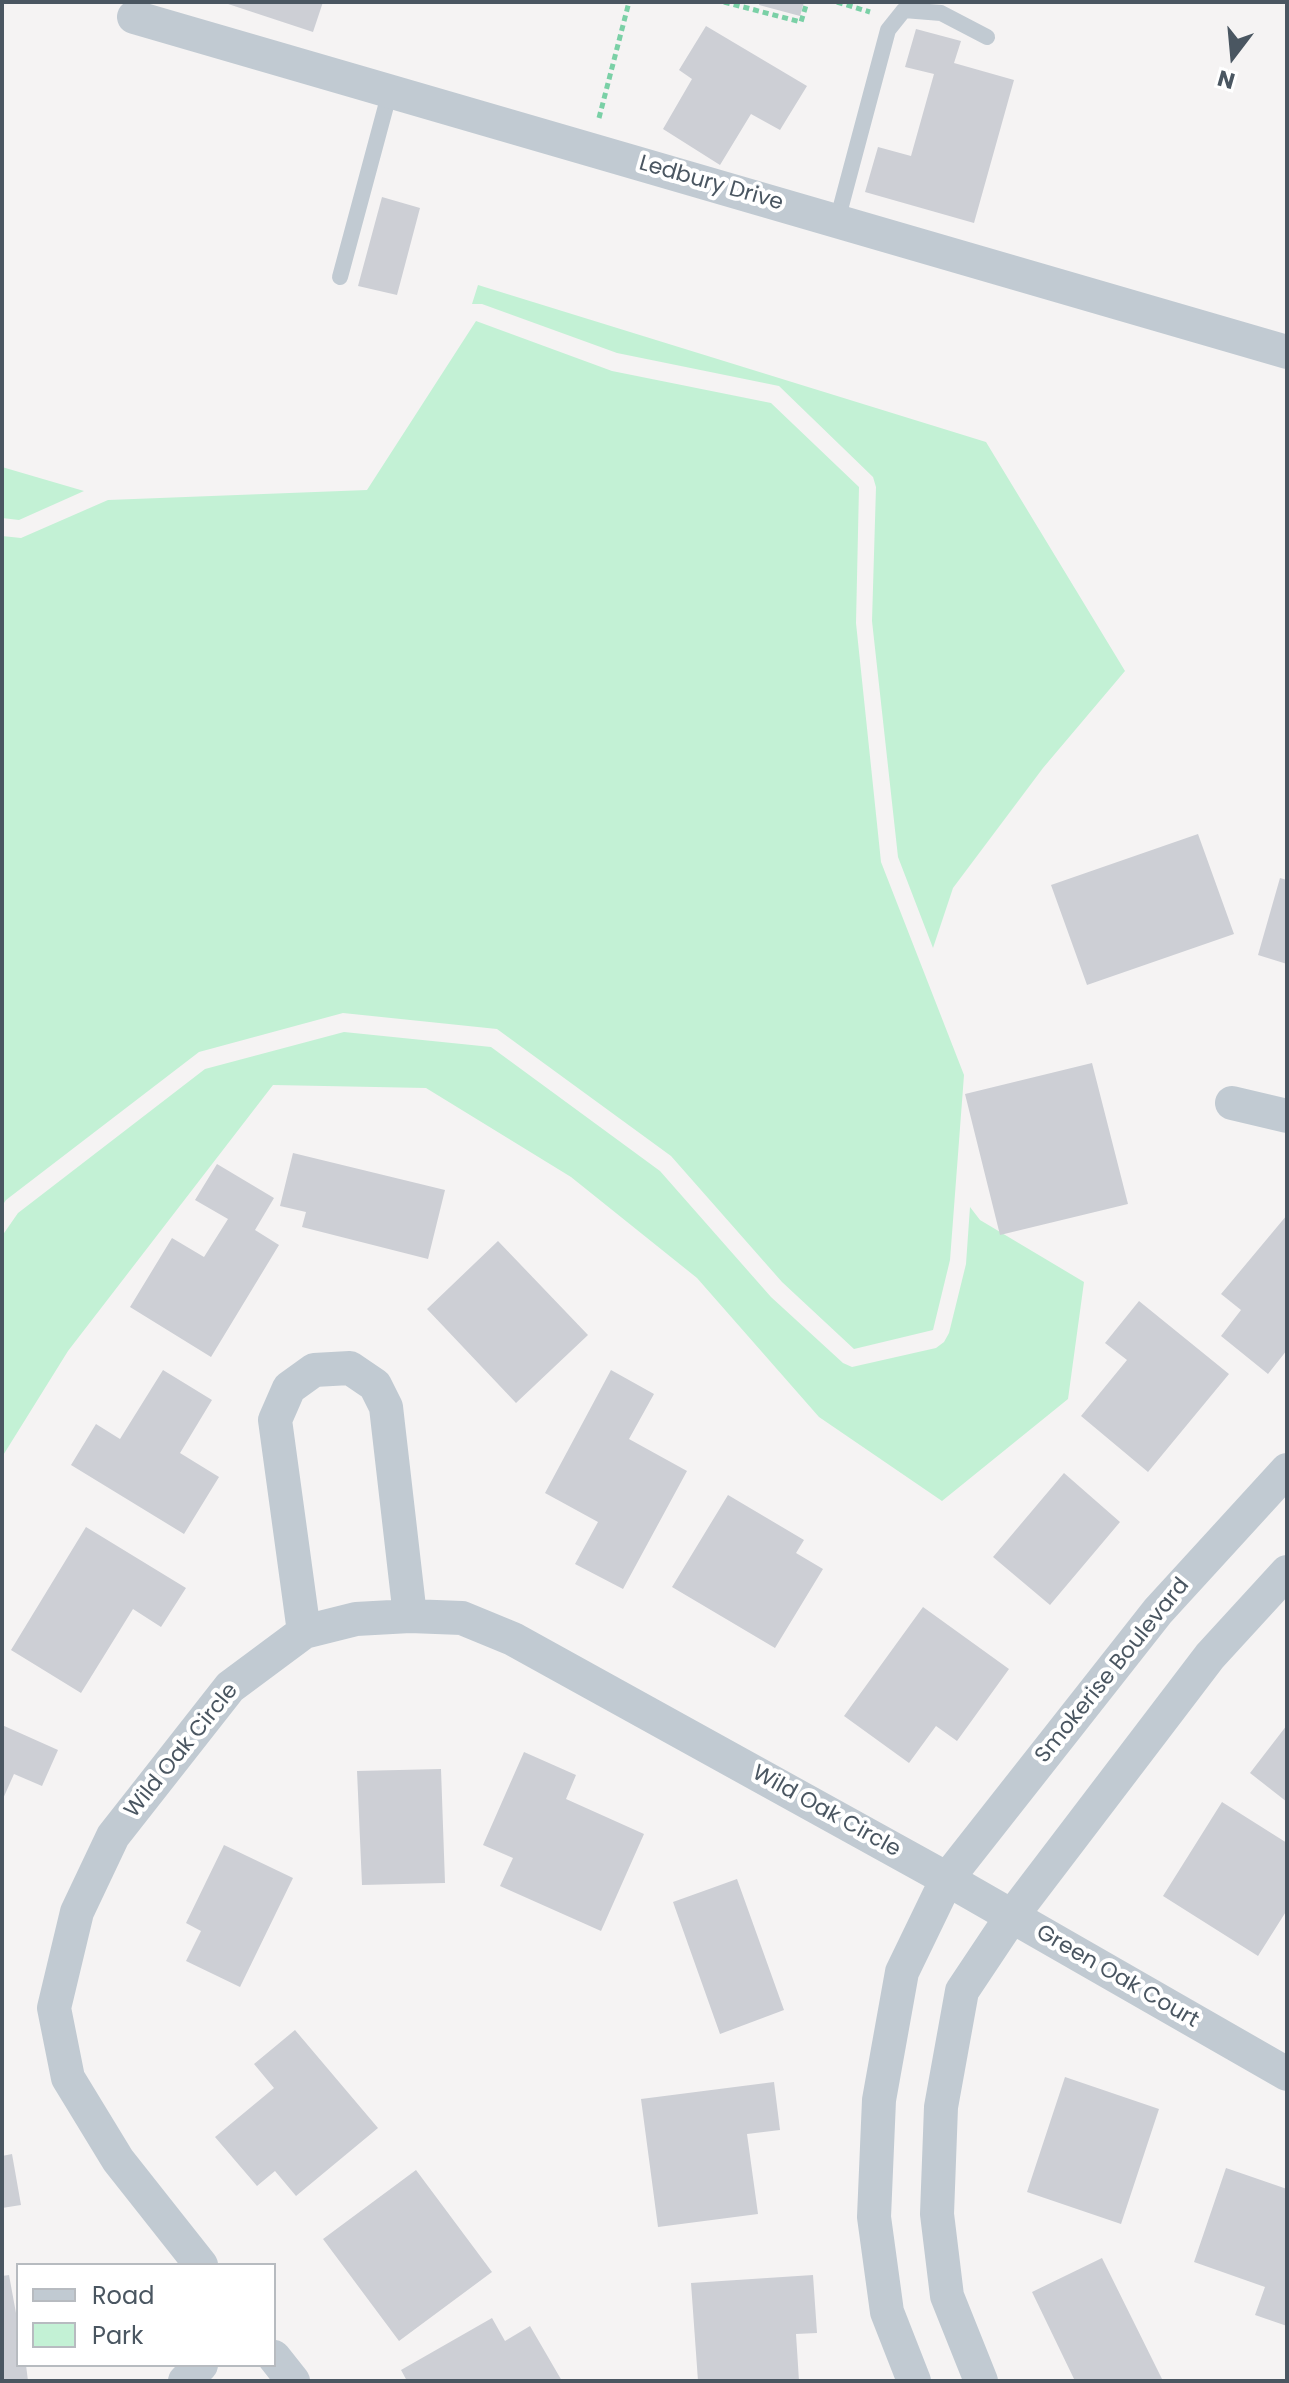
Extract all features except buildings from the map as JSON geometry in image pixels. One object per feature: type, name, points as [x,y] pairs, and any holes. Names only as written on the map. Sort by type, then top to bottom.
[{"type":"street","name":"Ledbury Drive","points":[[134,17],[1287,352]]},
{"type":"street","points":[[1232,1103],[1287,1116]]},
{"type":"street","points":[[304,1632],[275,1420],[289,1388],[314,1370],[350,1368],[375,1385],[386,1407],[410,1616]]},
{"type":"street","name":"Smokerise Boulevard","points":[[914,2381],[887,2312],[874,2217],[879,2100],[902,1972],[947,1879],[1158,1611],[1287,1470]]},
{"type":"street","points":[[981,2381],[947,2296],[937,2214],[941,2107],[962,1991],[1012,1916],[1210,1656],[1287,1572]]},
{"type":"street","name":"Wild Oak Circle","points":[[199,2263],[118,2160],[68,2078],[54,2008],[77,1912],[113,1836],[230,1687],[304,1632],[356,1619],[410,1616],[462,1618],[513,1639],[947,1879]]},
{"type":"street","name":"Green Oak Court","points":[[947,1879],[1287,2074]]},
{"type":"street","points":[[276,2360],[293,2381]]},
{"type":"lane","points":[[837,221],[888,30],[904,10],[941,13],[987,37]]},
{"type":"lane","points":[[340,277],[390,91]]},
{"type":"path","points":[[591,150],[629,2]]},
{"type":"path","points":[[724,2],[801,22],[807,2]]},
{"type":"green space","points":[[478,285],[986,442],[1125,671],[1043,768],[953,888],[933,948],[898,857],[872,621],[876,487],[873,477],[779,386],[617,353],[482,304],[472,304]]},
{"type":"green space","points":[[476,321],[612,371],[771,403],[859,487],[856,623],[881,862],[964,1075],[950,1260],[933,1330],[854,1349],[782,1282],[671,1156],[497,1029],[343,1013],[199,1052],[2,1206],[2,536],[21,538],[108,500],[367,490]]},
{"type":"green space","points":[[2,467],[84,491],[19,520],[2,518]]},
{"type":"green space","points":[[344,1032],[491,1047],[660,1171],[771,1297],[843,1363],[852,1367],[936,1348],[944,1342],[966,1264],[970,1207],[980,1220],[1084,1282],[1068,1399],[942,1501],[819,1417],[697,1278],[571,1177],[426,1088],[273,1085],[68,1351],[2,1457],[2,1236],[18,1213],[205,1069]]}]
